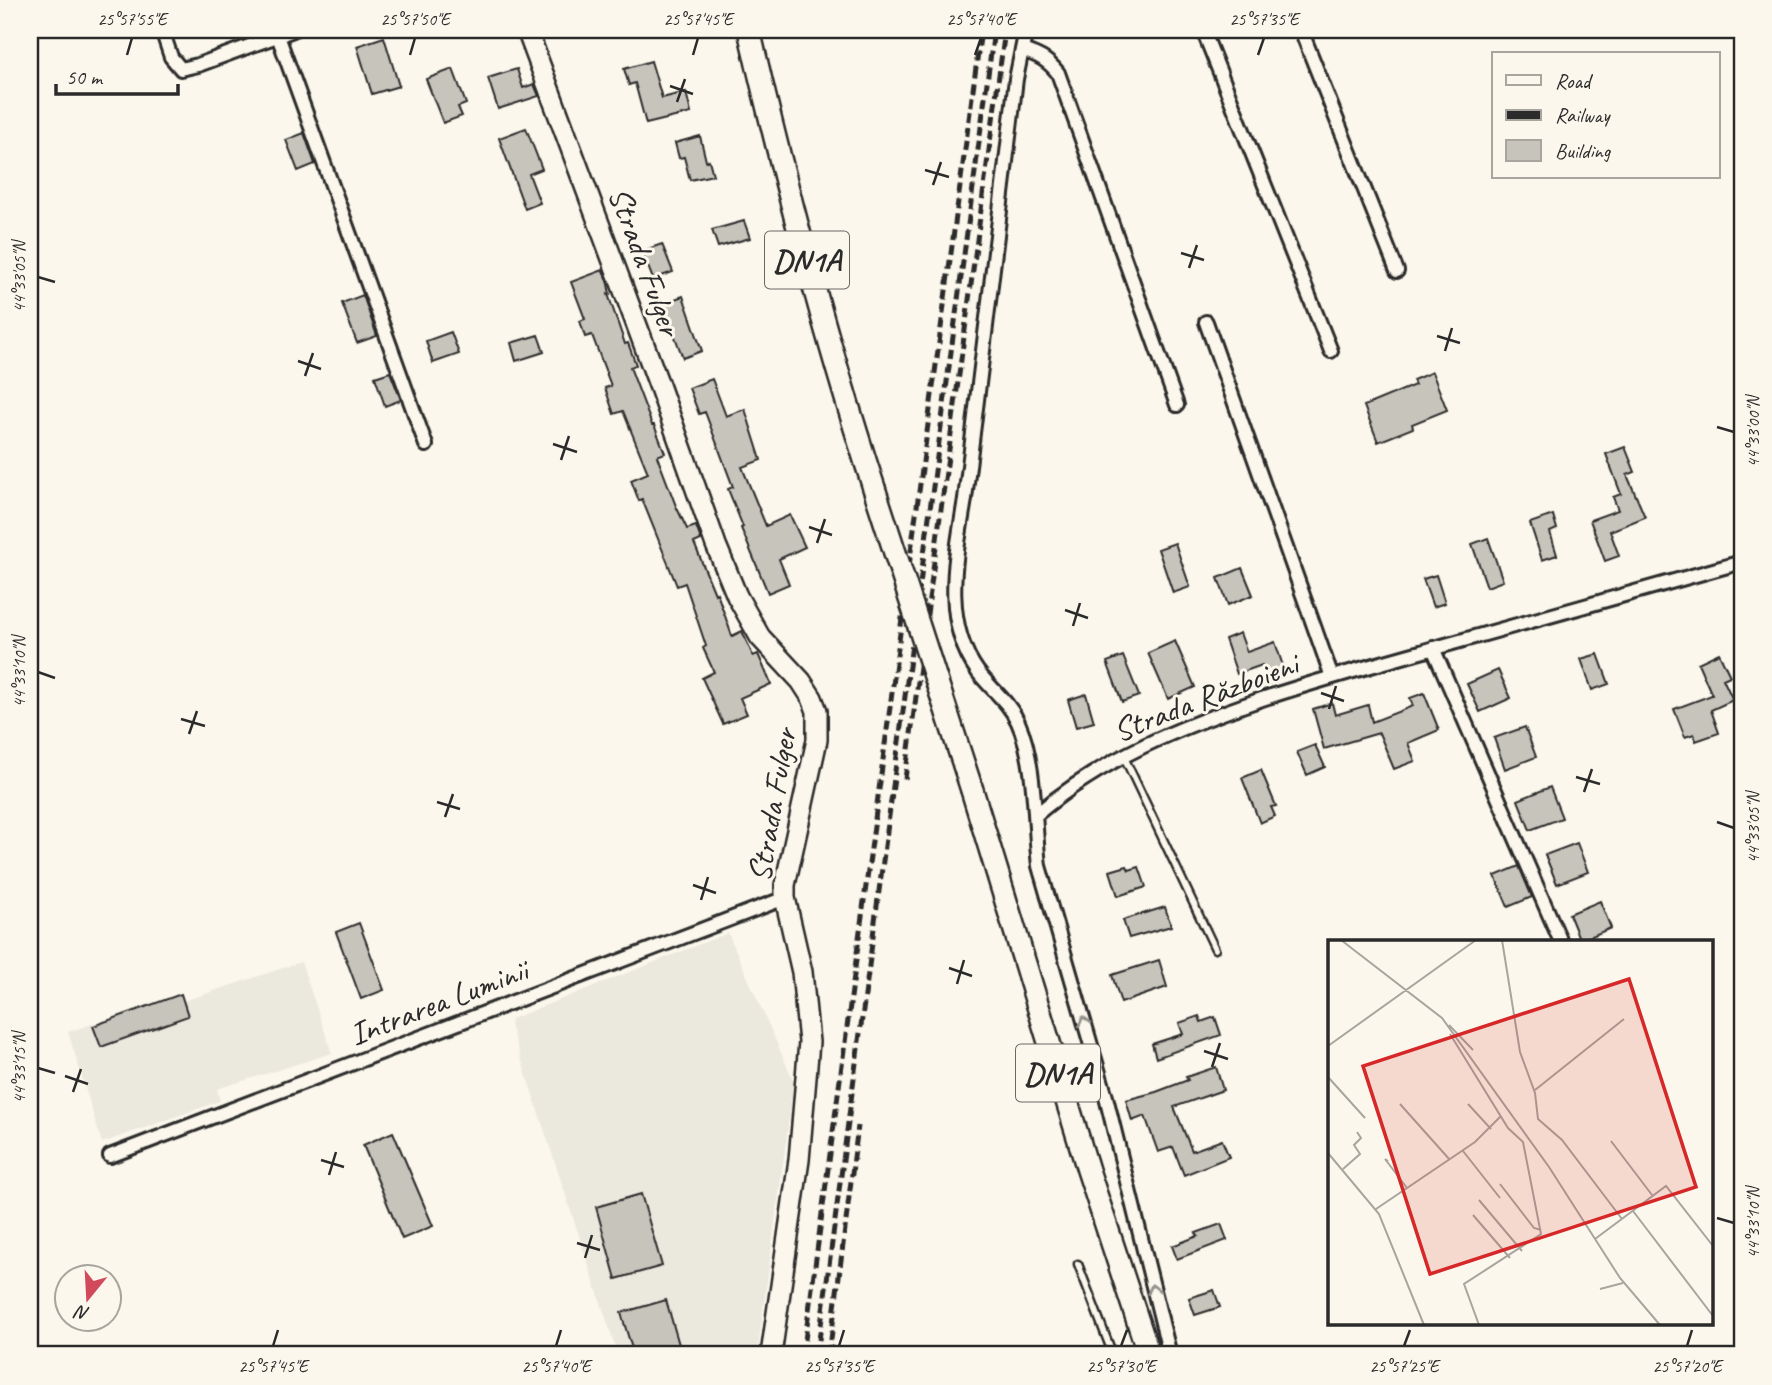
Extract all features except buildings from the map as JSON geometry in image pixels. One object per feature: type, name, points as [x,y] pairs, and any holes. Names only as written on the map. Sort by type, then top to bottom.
[{"type":"main road","name":"DN1A","points":[[749,30],[769,115],[850,415],[972,790],[1087,1170],[1149,1355]]},
{"type":"street","points":[[162,30],[171,57],[180,69],[293,30]]},
{"type":"street","name":"Strada Fulger","points":[[527,30],[737,596],[760,637],[801,681],[817,711],[817,740],[787,871],[785,898],[802,972],[809,1042],[799,1160],[771,1355]]},
{"type":"street","points":[[1026,30],[1014,92],[965,499],[955,559],[954,591],[961,637],[967,652],[978,671],[1006,702],[1018,723],[1037,814],[1036,840],[1040,866],[1105,1097],[1170,1355]]},
{"type":"street","points":[[1203,30],[1331,351]]},
{"type":"street","points":[[1301,30],[1397,271]]},
{"type":"street","points":[[278,36],[426,445]]},
{"type":"street","points":[[1022,50],[1049,61],[1058,73],[1177,405]]},
{"type":"street","points":[[1206,322],[1332,677]]},
{"type":"street","name":"Strada Războieni","points":[[1037,814],[1061,793],[1123,755],[1155,738],[1203,720],[1332,677],[1742,564]]},
{"type":"street","points":[[1433,649],[1559,940]]},
{"type":"street","name":"Intrarea Luminii","points":[[110,1156],[785,898]]},
{"type":"lane","points":[[1123,755],[1215,950]]},
{"type":"lane","points":[[1078,1264],[1112,1355]]},
{"type":"shaded area","points":[[728,933],[794,1082],[757,1355],[618,1355],[510,1025],[511,1019]]},
{"type":"shaded area","points":[[301,962],[332,1053],[217,1089],[220,1101],[102,1143],[68,1032],[178,996],[181,1002]]},
{"type":"railway","points":[[803,1355],[981,30]]},
{"type":"railway","points":[[817,1355],[994,30]]},
{"type":"railway","points":[[905,779],[1005,30]]},
{"type":"railway","points":[[829,1355],[858,1126]]}]
